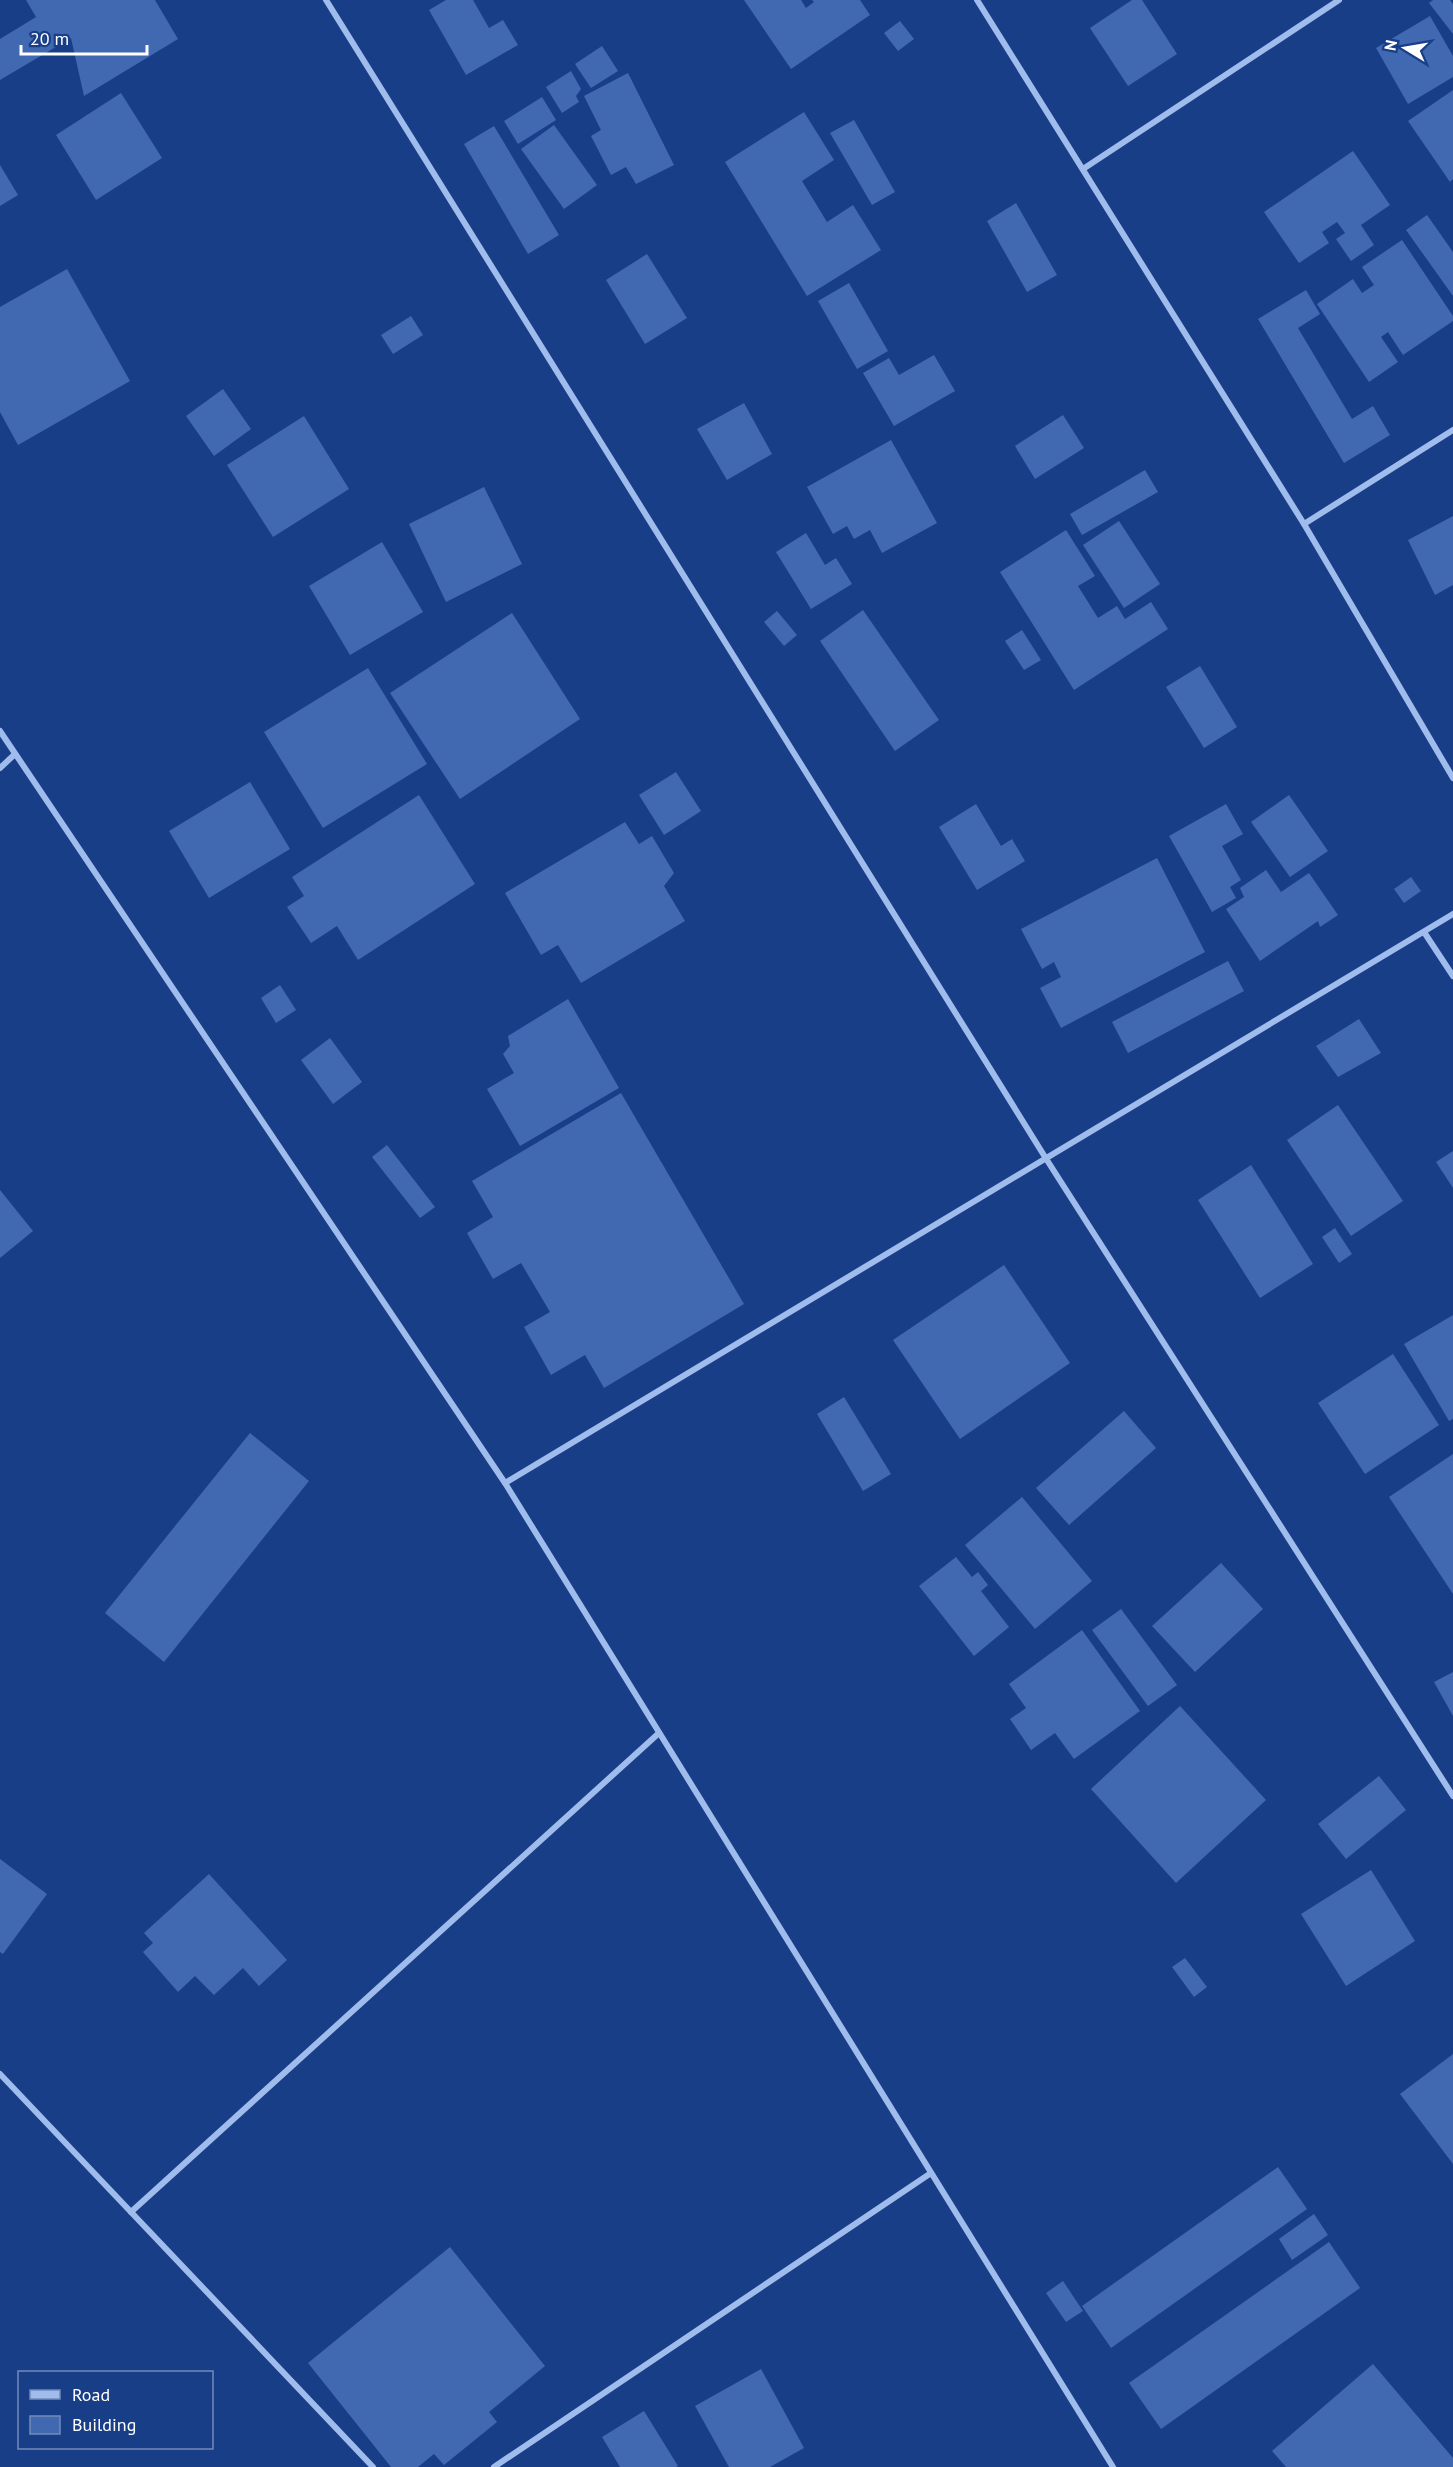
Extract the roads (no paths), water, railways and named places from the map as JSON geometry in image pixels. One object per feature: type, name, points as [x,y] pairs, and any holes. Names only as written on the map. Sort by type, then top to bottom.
[{"type":"street","points":[[326,0],[1045,1157],[1453,1796]]},
{"type":"street","points":[[977,0],[1304,524],[1453,778]]},
{"type":"street","points":[[1083,169],[1339,0]]},
{"type":"street","points":[[1304,524],[1453,430]]},
{"type":"street","points":[[0,731],[504,1483],[1113,2467]]},
{"type":"street","points":[[0,768],[15,754]]},
{"type":"street","points":[[504,1483],[1453,914]]},
{"type":"street","points":[[1424,932],[1453,976]]},
{"type":"street","points":[[130,2212],[659,1733]]},
{"type":"street","points":[[0,2074],[373,2467]]},
{"type":"street","points":[[494,2467],[931,2173]]}]
